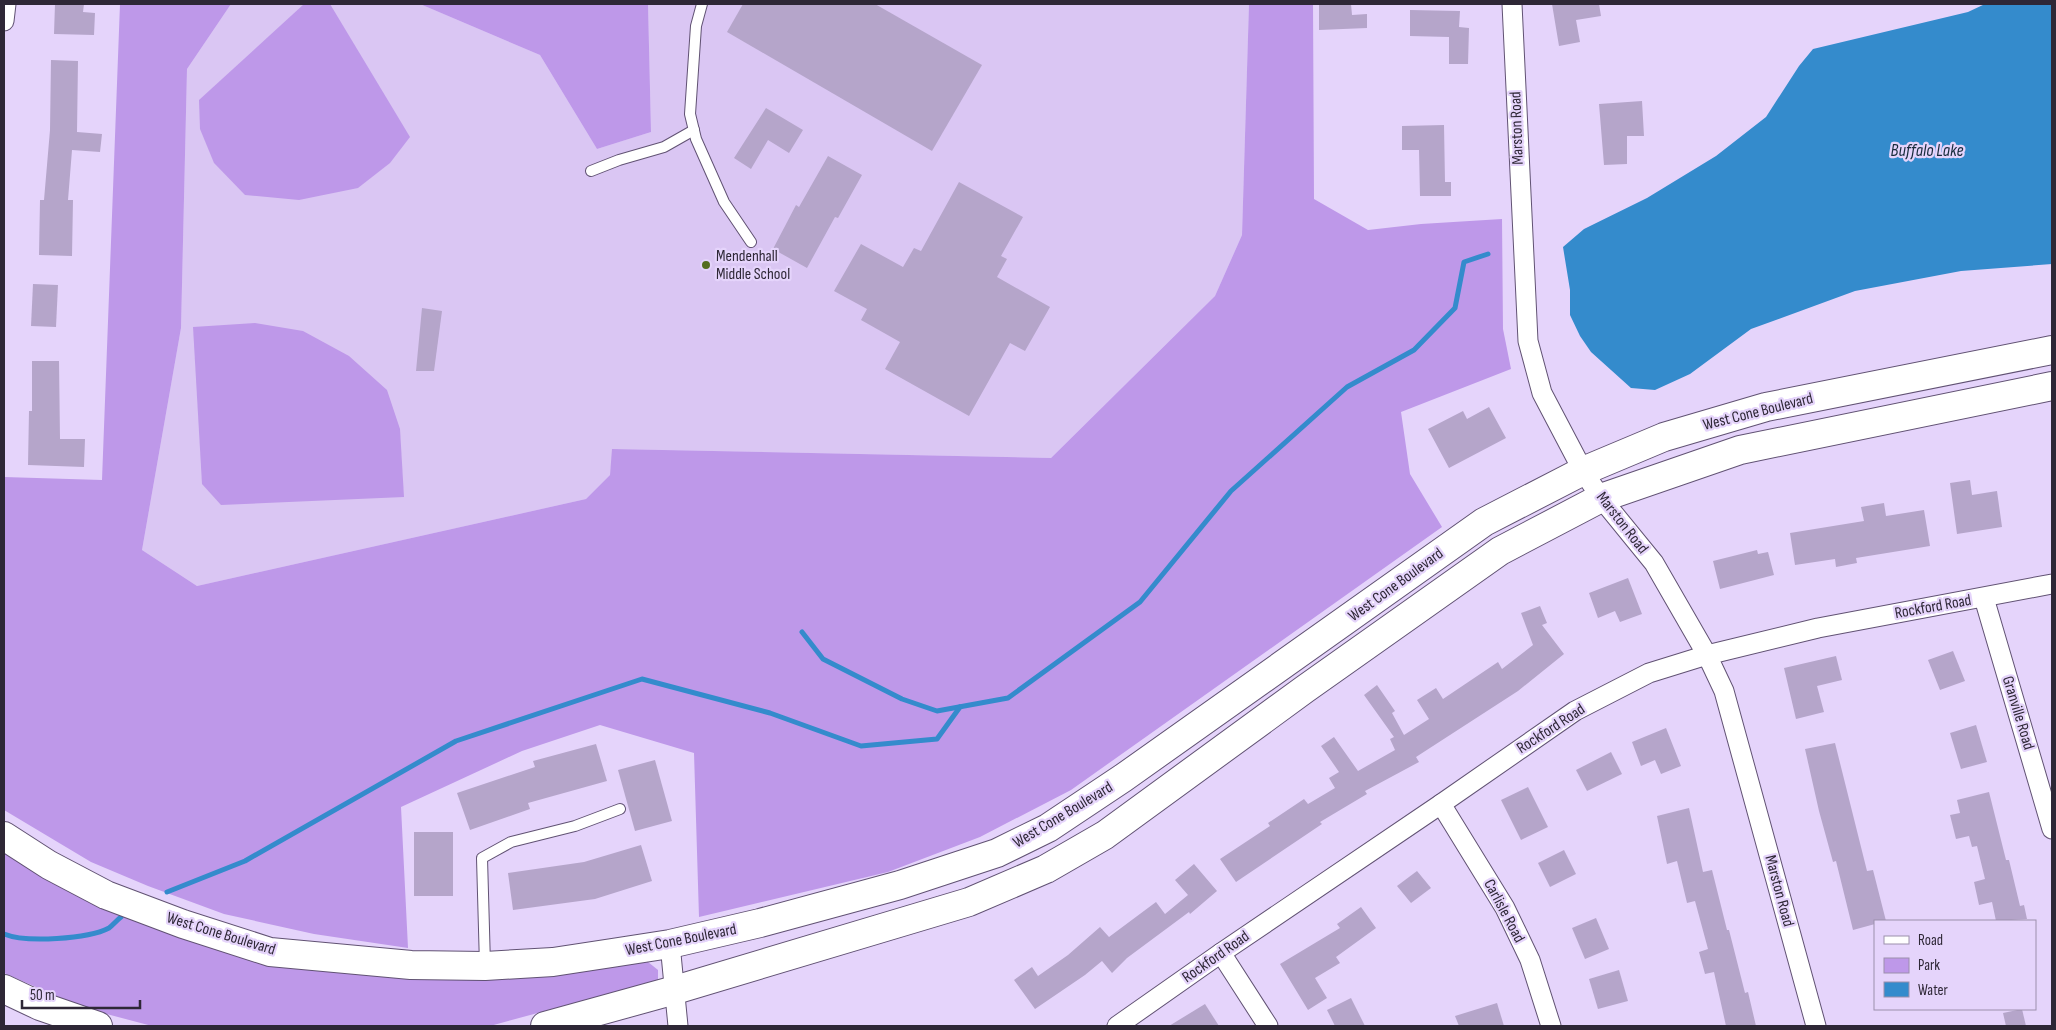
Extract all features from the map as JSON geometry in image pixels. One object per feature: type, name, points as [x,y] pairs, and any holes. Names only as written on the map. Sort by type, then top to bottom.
[{"type":"main road","name":"West Cone Boulevard","points":[[4,836],[49,865],[106,894],[183,924],[270,952],[411,965],[485,966],[553,962],[670,944],[760,923],[900,885],[997,853],[1048,828],[1123,778],[1484,522],[1583,471],[1664,437],[1766,407],[2052,350]]},
{"type":"main road","name":"West Cone Boulevard","points":[[545,1026],[675,990],[969,902],[1046,869],[1105,835],[1500,551],[1601,498],[1740,450],[2052,386]]},
{"type":"main road","points":[[4,989],[40,1006],[98,1026]]},
{"type":"street","points":[[4,21],[6,4]]},
{"type":"street","name":"Marston Road","points":[[1512,4],[1528,341],[1542,392],[1583,471],[1601,498],[1654,563],[1707,655],[1724,692],[1816,1026]]},
{"type":"street","name":"Rockford Road","points":[[1117,1026],[1220,953],[1575,711],[1649,673],[1707,655],[1818,628],[2052,584]]},
{"type":"street","name":"Granville Road","points":[[1984,598],[2052,829]]},
{"type":"street","name":"Carlisle Road","points":[[1441,804],[1505,908],[1530,960],[1551,1026]]},
{"type":"street","points":[[670,944],[678,1026]]},
{"type":"street","points":[[1220,953],[1268,1026]]},
{"type":"lane","points":[[702,4],[696,26],[690,114],[694,130],[724,202],[751,242]]},
{"type":"lane","points":[[591,171],[619,160],[664,147],[694,130]]},
{"type":"lane","points":[[485,966],[482,858],[511,842],[575,826],[620,809]]},
{"type":"shaded area","name":"Mendenhall Middle School","points":[[231,4],[420,4],[540,55],[597,149],[651,132],[648,4],[1249,4],[1242,235],[1215,296],[1051,458],[613,449],[610,475],[586,499],[197,586],[142,550],[181,328],[187,69]]},
{"type":"green space","points":[[120,4],[231,4],[187,69],[181,328],[142,550],[197,586],[586,499],[610,475],[612,449],[1051,458],[1215,296],[1242,235],[1249,4],[1313,4],[1314,199],[1368,230],[1421,224],[1502,219],[1503,329],[1511,369],[1401,412],[1410,474],[1442,527],[1071,790],[980,837],[888,872],[699,917],[694,753],[600,725],[522,751],[401,807],[408,948],[314,934],[224,914],[148,886],[91,862],[4,810],[4,477],[102,480]]},
{"type":"green space","points":[[304,4],[330,4],[410,137],[390,163],[358,188],[299,200],[245,195],[214,163],[200,129],[199,100]]},
{"type":"green space","points":[[420,4],[648,4],[651,132],[597,149],[540,55]]},
{"type":"green space","points":[[255,323],[303,331],[349,356],[387,390],[400,429],[404,497],[221,505],[202,484],[193,327]]},
{"type":"green space","points":[[4,848],[63,884],[408,978],[496,979],[568,973],[648,962],[658,970],[658,980],[490,1026],[152,1026],[84,1008],[4,973]]},
{"type":"water","name":"Buffalo Lake","points":[[1985,4],[2052,4],[2052,264],[1961,271],[1855,291],[1751,329],[1690,374],[1655,390],[1631,388],[1591,352],[1580,336],[1570,315],[1570,290],[1563,247],[1584,229],[1647,198],[1716,156],[1766,117],[1799,66],[1813,49],[1968,12]]},
{"type":"building","points":[[55,4],[84,4],[83,12],[95,13],[94,35],[54,34]]},
{"type":"building","points":[[743,4],[875,4],[982,65],[932,151],[727,32]]},
{"type":"building","points":[[1351,4],[1352,15],[1367,14],[1367,28],[1319,30],[1319,5]]},
{"type":"building","points":[[1552,4],[1599,4],[1601,16],[1576,20],[1580,42],[1559,46]]},
{"type":"building","points":[[1410,10],[1460,11],[1459,27],[1469,28],[1468,64],[1449,64],[1449,37],[1410,36]]},
{"type":"building","points":[[51,60],[78,61],[77,132],[102,134],[100,152],[72,150],[68,200],[73,200],[72,256],[39,255],[40,200],[44,200],[50,130]]},
{"type":"building","points":[[1642,101],[1644,136],[1627,136],[1627,164],[1604,165],[1599,104]]},
{"type":"building","points":[[766,108],[803,130],[789,153],[768,140],[751,169],[734,158]]},
{"type":"building","points":[[1444,125],[1445,182],[1451,182],[1451,196],[1420,196],[1419,150],[1402,150],[1402,126]]},
{"type":"building","points":[[828,156],[862,175],[838,218],[835,217],[807,268],[773,249],[796,205],[799,207]]},
{"type":"building","points":[[959,182],[1023,217],[1001,256],[1007,259],[997,277],[1050,307],[1025,351],[1010,343],[969,416],[885,369],[900,342],[861,320],[867,309],[834,291],[861,244],[903,267],[914,248],[921,251]]},
{"type":"building","points":[[33,284],[58,285],[56,327],[31,326]]},
{"type":"building","points":[[422,308],[442,311],[434,371],[416,371]]},
{"type":"building","points":[[32,361],[59,361],[60,439],[85,439],[84,467],[28,465],[29,411],[32,411]]},
{"type":"building","points":[[1489,407],[1506,438],[1449,468],[1428,429],[1463,411],[1467,419]]},
{"type":"building","points":[[1970,480],[1972,495],[1997,491],[2002,527],[1957,534],[1950,483]]},
{"type":"building","points":[[1884,503],[1886,516],[1924,510],[1930,546],[1856,558],[1857,563],[1836,567],[1835,559],[1795,565],[1790,533],[1864,521],[1861,507]]},
{"type":"building","points":[[1757,550],[1758,554],[1768,552],[1774,575],[1720,589],[1713,561]]},
{"type":"building","points":[[1628,578],[1642,614],[1620,622],[1615,611],[1598,618],[1589,593]]},
{"type":"building","points":[[1540,606],[1547,623],[1542,625],[1564,654],[1518,691],[1416,757],[1419,762],[1365,791],[1367,794],[1320,822],[1322,824],[1236,882],[1220,859],[1270,826],[1268,823],[1304,799],[1308,804],[1335,788],[1329,778],[1339,772],[1321,746],[1334,737],[1358,771],[1395,750],[1390,739],[1394,737],[1364,695],[1377,685],[1395,711],[1392,713],[1404,735],[1429,719],[1417,700],[1436,688],[1443,699],[1498,662],[1502,669],[1533,645],[1521,613]]},
{"type":"building","points":[[1953,651],[1965,681],[1940,690],[1928,660]]},
{"type":"building","points":[[1836,656],[1842,680],[1817,686],[1824,712],[1796,719],[1784,668]]},
{"type":"building","points":[[1976,725],[1987,762],[1961,769],[1950,733]]},
{"type":"building","points":[[1666,728],[1681,766],[1661,774],[1655,760],[1641,766],[1632,742]]},
{"type":"building","points":[[1835,743],[1867,871],[1873,870],[1886,920],[1874,920],[1874,924],[1853,930],[1836,861],[1833,862],[1819,811],[1805,749]]},
{"type":"building","points":[[596,744],[607,781],[528,803],[530,809],[470,830],[457,793],[535,767],[533,761]]},
{"type":"building","points":[[1611,752],[1622,774],[1587,791],[1576,770]]},
{"type":"building","points":[[655,760],[672,821],[635,831],[618,770]]},
{"type":"building","points":[[1528,787],[1548,827],[1521,840],[1501,800]]},
{"type":"building","points":[[1989,792],[2006,860],[2009,860],[2020,906],[2024,905],[2027,919],[1996,920],[1992,902],[1979,905],[1974,882],[1985,879],[1977,846],[1972,847],[1969,836],[1956,839],[1950,815],[1960,813],[1957,800]]},
{"type":"building","points":[[1689,808],[1703,872],[1712,870],[1727,930],[1729,930],[1745,993],[1748,992],[1756,1026],[1726,1026],[1714,972],[1705,974],[1699,952],[1708,949],[1695,901],[1687,903],[1677,861],[1667,864],[1657,816]]},
{"type":"building","points":[[414,832],[453,832],[453,896],[414,896]]},
{"type":"building","points":[[641,845],[652,881],[595,899],[513,910],[508,873],[584,862]]},
{"type":"building","points":[[1564,850],[1576,874],[1550,887],[1538,863]]},
{"type":"building","points":[[1194,864],[1217,891],[1190,914],[1189,912],[1127,958],[1112,973],[1102,961],[1035,1009],[1014,980],[1032,967],[1038,976],[1068,955],[1100,927],[1109,937],[1156,902],[1165,914],[1188,895],[1175,880]]},
{"type":"building","points":[[1417,871],[1431,888],[1411,903],[1397,886]]},
{"type":"building","points":[[1361,907],[1376,928],[1336,957],[1340,963],[1315,978],[1327,998],[1308,1010],[1280,964],[1340,928],[1337,924]]},
{"type":"building","points":[[1596,918],[1609,949],[1585,959],[1572,928]]},
{"type":"building","points":[[1619,970],[1628,1001],[1598,1009],[1589,979]]},
{"type":"building","points":[[1351,998],[1365,1026],[1335,1026],[1327,1010]]},
{"type":"building","points":[[1497,1003],[1504,1026],[1459,1026],[1455,1016]]},
{"type":"building","points":[[1205,1004],[1219,1026],[1169,1026]]},
{"type":"building","points":[[2022,1010],[2026,1026],[2006,1026],[2003,1013]]},
{"type":"waterway","points":[[802,632],[823,659],[902,699],[937,711],[1008,698],[1140,602],[1231,491],[1347,387],[1414,350],[1455,308],[1464,262],[1488,254]]},
{"type":"waterway","points":[[167,892],[245,861],[456,741],[642,679],[770,713],[861,746],[937,739],[960,707]]},
{"type":"waterway","points":[[4,934],[14,937],[41,939],[87,935],[109,928],[121,917]]},
{"type":"place","name":"Mendenhall Middle School","points":[[706,265]]}]
